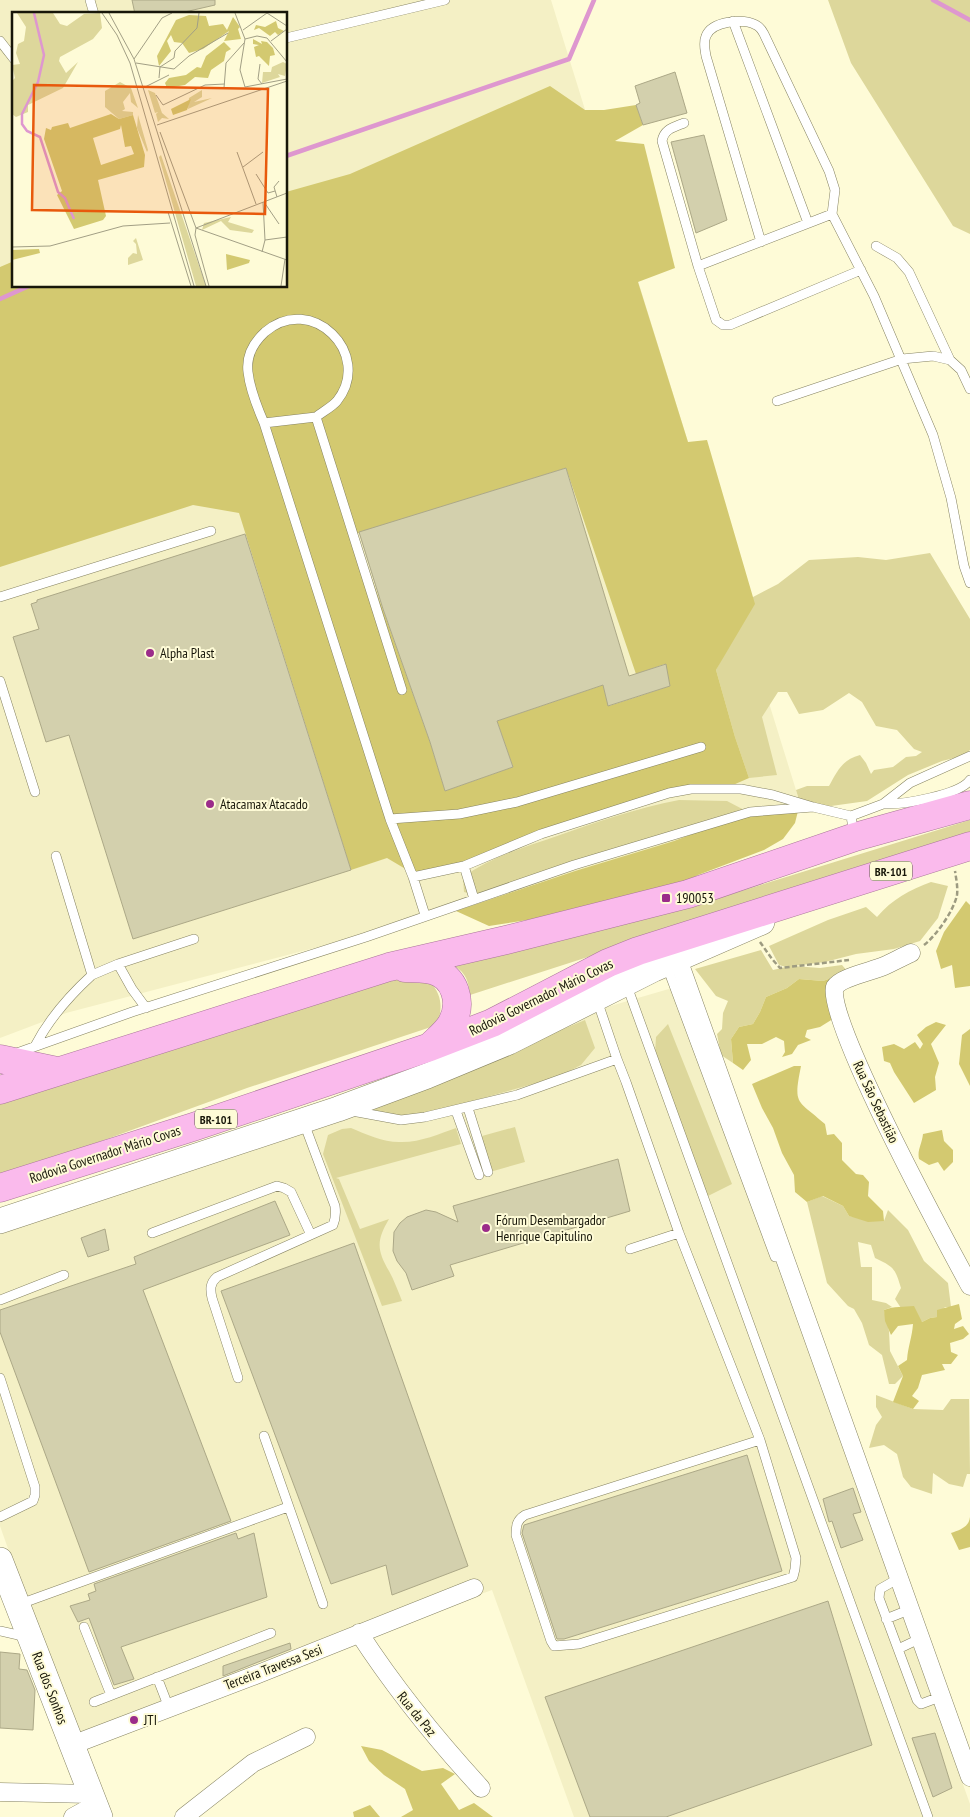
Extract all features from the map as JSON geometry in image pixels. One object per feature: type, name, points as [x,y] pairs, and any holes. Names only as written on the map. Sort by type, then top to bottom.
[{"type":"highway","points":[[0,1090],[389,967],[506,940],[688,894],[853,826],[970,805]]},
{"type":"highway","name":"Rodovia Governador Mário Covas","points":[[0,1188],[193,1127],[430,1047],[492,1024],[601,967],[630,954],[811,896],[964,852]]},
{"type":"highway","points":[[389,967],[432,970],[442,974],[454,987],[457,1004],[454,1017],[447,1030],[430,1047]]},
{"type":"highway","points":[[0,1059],[58,1072]]},
{"type":"main road","points":[[0,1220],[303,1120],[427,1076],[509,1042],[672,961],[785,912],[811,896]]},
{"type":"main road","name":"Rua dos Sonhos","points":[[0,1560],[95,1805]]},
{"type":"street","name":"Rua São Sebastião","points":[[911,953],[839,983],[834,990],[835,1004],[845,1034],[864,1077],[899,1150],[970,1286]]},
{"type":"street","points":[[672,961],[970,1777]]},
{"type":"street","name":"Terceira Travessa Sesi","points":[[72,1745],[474,1588]]},
{"type":"street","name":"Rua da Paz","points":[[359,1633],[404,1700],[447,1751],[482,1788]]},
{"type":"street","points":[[184,1817],[253,1763],[306,1738]]},
{"type":"street","points":[[0,1792],[95,1805]]},
{"type":"street","points":[[73,1817],[95,1805]]},
{"type":"lane","points":[[288,38],[445,0]]},
{"type":"lane","points":[[733,21],[808,223]]},
{"type":"lane","points":[[761,242],[704,45],[706,34],[714,27],[733,21],[750,22],[759,26],[829,171],[835,190],[832,214],[874,296],[933,435],[951,498],[964,566],[970,583]]},
{"type":"lane","points":[[0,41],[12,56]]},
{"type":"lane","points":[[684,123],[663,134],[662,141],[698,266],[716,320],[723,325],[730,326],[861,270]]},
{"type":"lane","points":[[698,266],[832,214]]},
{"type":"lane","points":[[876,246],[897,258],[909,272],[950,360],[961,370],[970,389]]},
{"type":"lane","points":[[264,423],[316,417],[336,402],[342,391],[346,376],[345,353],[341,343],[324,327],[305,320],[284,320],[260,336],[250,353],[248,372],[250,387],[264,423],[390,819],[425,915]]},
{"type":"lane","points":[[777,401],[902,359],[933,356],[950,360]]},
{"type":"lane","points":[[316,417],[402,690]]},
{"type":"lane","points":[[0,597],[211,531]]},
{"type":"lane","points":[[0,680],[35,792]]},
{"type":"lane","points":[[390,819],[459,814],[517,802],[700,747]]},
{"type":"lane","points":[[413,878],[464,866],[541,834],[651,798],[691,788],[741,789],[773,795],[813,807],[853,826],[910,783],[970,756]]},
{"type":"lane","points":[[884,804],[893,805],[935,797],[956,790],[970,780]]},
{"type":"lane","points":[[0,1059],[146,1008],[366,937],[474,898],[574,866],[750,812],[813,807]]},
{"type":"lane","points":[[56,856],[92,975]]},
{"type":"lane","points":[[464,866],[474,898]]},
{"type":"lane","points":[[35,1046],[46,1025],[76,989],[92,975],[118,964],[194,939]]},
{"type":"lane","points":[[672,961],[894,1581],[936,1692],[937,1698],[921,1704],[918,1703],[886,1620],[879,1594],[880,1589],[894,1581]]},
{"type":"lane","points":[[118,964],[132,989],[146,1008]]},
{"type":"lane","points":[[626,983],[928,1817]]},
{"type":"lane","points":[[596,998],[679,1233],[760,1440],[796,1558],[792,1577],[579,1644],[554,1646],[516,1535],[516,1525],[519,1519],[525,1515],[760,1440]]},
{"type":"lane","points":[[338,1108],[401,1120],[456,1111],[517,1095],[617,1059]]},
{"type":"lane","points":[[468,1108],[488,1172]]},
{"type":"lane","points":[[456,1111],[479,1175]]},
{"type":"lane","points":[[238,1378],[212,1298],[210,1288],[212,1281],[217,1277],[333,1225],[336,1212],[303,1120]]},
{"type":"lane","points":[[467,1140],[477,1136]]},
{"type":"lane","points":[[152,1233],[276,1186],[290,1192],[311,1235]]},
{"type":"lane","points":[[630,1249],[679,1233]]},
{"type":"lane","points":[[0,1300],[64,1275]]},
{"type":"lane","points":[[0,1378],[35,1488],[33,1501],[0,1517]]},
{"type":"lane","points":[[264,1436],[323,1604]]},
{"type":"lane","points":[[17,1606],[288,1507]]},
{"type":"lane","points":[[886,1620],[906,1611]]},
{"type":"lane","points":[[84,1627],[111,1695]]},
{"type":"lane","points":[[0,1631],[30,1638]]},
{"type":"lane","points":[[94,1702],[271,1633]]},
{"type":"lane","points":[[898,1649],[917,1640]]},
{"type":"lane","points":[[157,1677],[169,1708]]},
{"type":"path","points":[[911,953],[936,934],[956,898],[957,882],[964,852]]},
{"type":"path","points":[[750,928],[780,968],[855,959]]},
{"type":"shaded area","points":[[0,0],[551,0],[800,803],[575,871],[456,911],[66,1013],[0,1038]]},
{"type":"shaded area","points":[[828,0],[970,0],[970,234],[953,226],[851,63]]},
{"type":"shaded area","points":[[550,86],[585,110],[604,110],[636,105],[643,125],[615,141],[644,144],[675,268],[638,282],[688,442],[707,440],[755,604],[716,670],[749,778],[733,785],[671,793],[468,862],[414,874],[387,858],[351,870],[239,513],[193,505],[0,567],[0,267],[12,262],[12,288],[288,288],[288,191],[350,174]],"holes":[[[566,468],[636,674],[665,664],[670,686],[609,706],[603,685],[497,721],[513,767],[445,791],[430,742],[356,534]]]},
{"type":"shaded area","points":[[930,553],[970,619],[970,750],[962,756],[942,761],[908,775],[867,801],[824,807],[800,803],[796,790],[807,786],[829,786],[841,766],[854,757],[860,755],[871,774],[874,770],[893,767],[906,757],[916,756],[922,752],[914,749],[897,730],[876,726],[862,702],[849,693],[823,710],[799,714],[787,692],[778,692],[762,717],[777,775],[749,778],[716,670],[753,597],[778,584],[809,560],[858,557],[886,560]]},
{"type":"shaded area","points":[[679,800],[727,801],[748,812],[478,896],[464,892],[463,877],[497,858],[602,821]]},
{"type":"shaded area","points":[[800,803],[795,823],[783,839],[764,850],[698,875],[662,895],[489,926],[456,911],[575,871],[674,841],[737,817]]},
{"type":"shaded area","points":[[970,820],[970,834],[470,995],[466,977],[445,960],[709,901]]},
{"type":"shaded area","points":[[931,882],[948,886],[938,918],[920,941],[894,949],[793,966],[820,968],[842,965],[848,972],[823,981],[799,979],[787,988],[766,997],[753,1024],[739,1027],[731,1039],[733,1063],[721,1055],[717,1034],[722,1029],[723,1013],[728,1001],[716,996],[695,969],[761,950],[773,970],[786,967],[779,965],[769,946],[828,920],[866,907],[877,917],[902,896]]},
{"type":"shaded area","points":[[966,901],[970,905],[970,986],[955,988],[952,965],[941,969],[936,951],[944,932]]},
{"type":"shaded area","points":[[848,972],[836,1017],[820,1027],[807,1030],[805,1037],[811,1040],[798,1045],[792,1054],[782,1057],[785,1052],[784,1041],[776,1037],[762,1044],[747,1044],[751,1060],[743,1070],[733,1063],[731,1039],[739,1027],[753,1024],[766,997],[787,988],[799,979],[823,981]]},
{"type":"shaded area","points":[[392,976],[430,981],[437,992],[441,1007],[437,1025],[247,1088],[0,1178],[0,1103]]},
{"type":"shaded area","points":[[679,986],[970,1804],[970,1817],[574,1817],[492,1590],[169,1708],[83,1742],[28,1605],[0,1526],[0,1228],[590,1012]]},
{"type":"shaded area","points":[[585,1020],[595,1048],[581,1065],[558,1077],[409,1118],[366,1109],[412,1092]]},
{"type":"shaded area","points":[[936,1022],[946,1025],[931,1044],[939,1063],[935,1077],[936,1090],[914,1103],[890,1063],[884,1061],[882,1047],[894,1044],[904,1049],[915,1042],[920,1049],[923,1044],[917,1035],[926,1027]]},
{"type":"shaded area","points":[[668,1024],[732,1184],[700,1200],[655,1054],[656,1037]]},
{"type":"shaded area","points":[[970,1029],[970,1086],[959,1064],[962,1035]]},
{"type":"shaded area","points":[[794,1066],[801,1066],[797,1088],[800,1101],[825,1124],[827,1135],[834,1134],[842,1143],[842,1160],[856,1174],[863,1175],[869,1182],[868,1196],[883,1211],[884,1221],[868,1222],[849,1216],[843,1206],[823,1196],[807,1202],[795,1192],[794,1175],[782,1153],[773,1128],[752,1084]]},
{"type":"shaded area","points":[[515,1127],[525,1162],[490,1172],[482,1136]]},
{"type":"shaded area","points":[[351,1128],[380,1139],[406,1142],[421,1140],[456,1128],[461,1144],[336,1178],[339,1179],[360,1229],[389,1219],[380,1240],[380,1251],[402,1301],[382,1306],[323,1154],[328,1135],[342,1129]]},
{"type":"shaded area","points":[[942,1130],[944,1141],[953,1150],[953,1162],[944,1171],[938,1162],[929,1165],[919,1159],[923,1134]]},
{"type":"shaded area","points":[[822,1196],[843,1206],[849,1216],[884,1221],[888,1210],[908,1230],[924,1261],[948,1283],[951,1307],[945,1307],[937,1317],[922,1322],[901,1308],[895,1299],[901,1288],[893,1269],[875,1258],[871,1245],[858,1242],[861,1267],[872,1267],[872,1300],[886,1303],[892,1307],[884,1310],[889,1331],[890,1351],[903,1376],[895,1384],[889,1384],[882,1355],[869,1345],[862,1323],[854,1309],[848,1306],[827,1283],[807,1202]]},
{"type":"shaded area","points":[[959,1304],[962,1319],[955,1324],[954,1329],[963,1326],[969,1334],[963,1339],[950,1343],[951,1352],[958,1355],[951,1364],[942,1364],[945,1370],[922,1375],[918,1388],[912,1396],[919,1401],[913,1409],[893,1402],[903,1376],[898,1366],[907,1360],[913,1324],[898,1326],[891,1335],[885,1321],[884,1310],[895,1307],[914,1306],[922,1322],[937,1317],[937,1310]]},
{"type":"shaded area","points":[[876,1395],[913,1409],[943,1410],[951,1399],[969,1399],[970,1474],[967,1474],[963,1487],[949,1484],[933,1473],[932,1494],[911,1487],[903,1477],[897,1454],[884,1445],[869,1448],[876,1425],[882,1417],[876,1407]]},
{"type":"shaded area","points":[[970,1517],[970,1547],[959,1550],[951,1533],[966,1526]]},
{"type":"shaded area","points":[[361,1746],[382,1750],[422,1771],[443,1768],[455,1774],[441,1784],[459,1810],[474,1803],[493,1817],[401,1817],[413,1810],[405,1789],[384,1775],[369,1761]]},
{"type":"shaded area","points":[[370,1805],[380,1817],[354,1817],[353,1812]]},
{"type":"building","points":[[132,0],[215,0],[215,5],[185,12],[135,12]]},
{"type":"building","points":[[675,72],[687,113],[643,125],[636,105],[640,103],[635,86]]},
{"type":"building","points":[[704,135],[727,220],[696,233],[671,142]]},
{"type":"building","points":[[566,468],[629,676],[666,664],[670,686],[608,706],[603,685],[497,721],[513,767],[445,791],[359,532]]},
{"type":"building","points":[[245,534],[351,870],[133,939],[69,735],[46,742],[13,637],[39,629],[31,604],[37,602],[37,600]]},
{"type":"building","name":"Fórum Desembargador Henrique Capitulino","points":[[618,1159],[630,1211],[450,1265],[454,1276],[412,1290],[406,1273],[397,1261],[393,1251],[394,1232],[407,1217],[426,1210],[436,1212],[458,1222],[453,1206]]},
{"type":"building","points":[[275,1201],[290,1235],[143,1290],[231,1521],[89,1572],[0,1332],[0,1310],[136,1264],[134,1257]]},
{"type":"building","points":[[105,1229],[109,1250],[88,1257],[81,1238]]},
{"type":"building","points":[[354,1243],[468,1566],[392,1595],[386,1565],[331,1584],[221,1291]]},
{"type":"building","points":[[747,1455],[782,1571],[564,1639],[557,1639],[522,1533],[524,1525]]},
{"type":"building","points":[[853,1488],[861,1512],[853,1514],[863,1540],[841,1548],[832,1521],[829,1522],[823,1499]]},
{"type":"building","points":[[236,1533],[238,1539],[254,1533],[267,1597],[121,1647],[134,1679],[114,1685],[89,1618],[78,1622],[70,1606],[90,1600],[88,1594],[96,1591],[94,1584]]},
{"type":"building","points":[[828,1601],[872,1745],[666,1817],[590,1817],[545,1697]]},
{"type":"building","points":[[290,1643],[291,1649],[223,1676],[223,1666]]},
{"type":"building","points":[[0,1652],[20,1654],[19,1669],[27,1670],[35,1690],[33,1730],[0,1728]]},
{"type":"building","points":[[935,1733],[952,1788],[933,1797],[912,1738]]},
{"type":"waterway","points":[[288,155],[569,59],[594,0]]},
{"type":"waterway","points":[[933,0],[970,20]]},
{"type":"waterway","points":[[0,299],[25,288]]},
{"type":"place","name":"Alpha Plast","points":[[150,653]]},
{"type":"place","name":"Atacamax Atacado","points":[[210,804]]},
{"type":"place","name":"190053","points":[[666,898]]},
{"type":"place","name":"Fórum Desembargador Henrique Capitulino","points":[[486,1228]]},
{"type":"place","name":"JTI","points":[[134,1720]]}]
